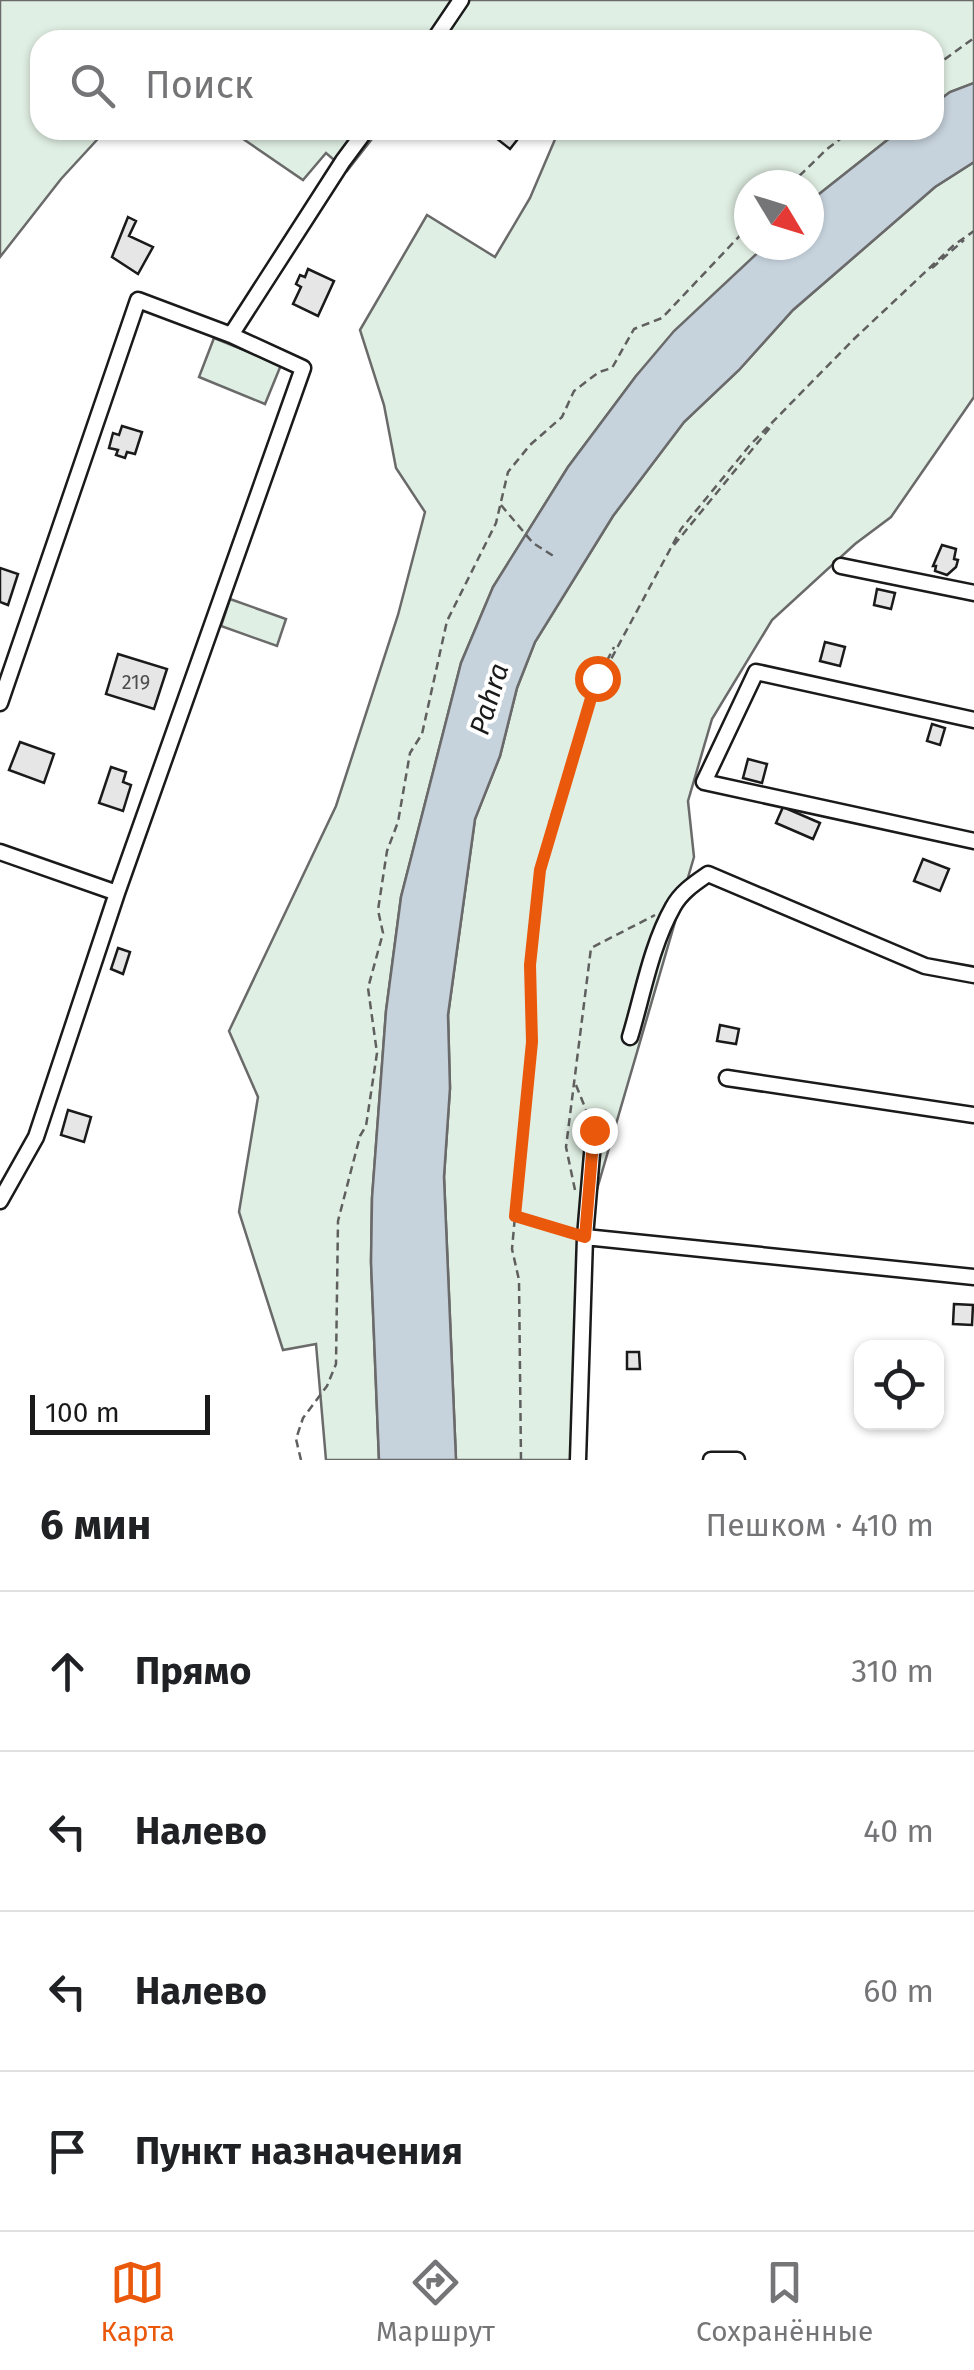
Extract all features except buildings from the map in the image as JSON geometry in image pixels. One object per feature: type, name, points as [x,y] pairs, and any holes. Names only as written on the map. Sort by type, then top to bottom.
[{"type":"lane","points":[[441,30],[461,0]]},
{"type":"lane","points":[[231,335],[359,140]]},
{"type":"lane","points":[[0,703],[138,300],[304,368],[117,893],[36,1138],[0,1201]]},
{"type":"lane","points":[[841,566],[974,593]]},
{"type":"lane","points":[[974,720],[756,672],[704,782],[974,841]]},
{"type":"lane","points":[[0,852],[117,893]]},
{"type":"lane","points":[[630,1038],[654,953],[674,905],[688,888],[708,874],[925,966],[974,975]]},
{"type":"lane","points":[[727,1078],[974,1115]]},
{"type":"lane","points":[[578,1460],[585,1237],[594,1130]]},
{"type":"lane","points":[[585,1237],[974,1277]]},
{"type":"lane","points":[[711,1460],[737,1460]]},
{"type":"path","points":[[944,60],[974,38]]},
{"type":"path","points":[[807,170],[841,140]]},
{"type":"path","points":[[515,1216],[524,1115],[530,1027],[532,1010],[532,990],[531,971],[530,952],[530,932],[536,895],[540,876],[544,858],[547,839],[550,820],[588,702],[597,685],[606,668],[614,651],[658,570],[665,556],[681,530],[750,445],[776,418],[789,405],[802,392],[854,340],[883,312],[974,231],[876,317],[807,386],[794,400],[782,414],[757,442],[687,529],[675,544],[664,558],[597,678],[592,693],[588,708],[578,736],[562,794],[551,832],[545,851],[540,870],[538,889],[536,908],[532,946],[530,965],[531,1004],[531,1023],[532,1042],[512,1248],[519,1280],[521,1460]]},
{"type":"path","points":[[301,1460],[296,1438],[303,1418],[336,1364],[338,1221],[366,1126],[377,1054],[368,988],[382,933],[378,910],[387,851],[398,822],[410,753],[422,734],[447,621],[496,523],[508,472],[530,445],[562,418],[574,391],[599,372],[612,368],[634,329],[662,318],[734,242]]},
{"type":"path","points":[[500,504],[533,543],[555,557]]},
{"type":"path","points":[[577,1201],[566,1147],[591,948],[674,905]]},
{"type":"path","points":[[574,1081],[594,1130]]},
{"type":"path","points":[[515,1216],[585,1237]]},
{"type":"green space","points":[[0,0],[974,0],[974,83],[944,96],[944,30],[30,30],[30,140],[97,140],[0,257]]},
{"type":"green space","points":[[245,140],[371,140],[347,171],[326,153],[303,180]]},
{"type":"green space","points":[[555,140],[887,140],[824,190],[824,170],[734,170],[734,260],[751,260],[636,376],[568,467],[493,587],[461,663],[401,897],[386,1011],[371,1262],[379,1460],[326,1460],[316,1344],[283,1350],[239,1212],[258,1097],[229,1031],[336,806],[398,615],[425,512],[396,468],[384,405],[360,330],[427,215],[495,257],[530,198]]},
{"type":"green space","points":[[974,162],[974,397],[891,517],[855,544],[772,620],[712,719],[688,801],[694,857],[588,1220],[584,1460],[456,1460],[444,1177],[450,1088],[448,1015],[475,819],[500,756],[517,688],[535,642],[613,516],[684,422],[739,370],[793,310],[935,187]]},
{"type":"green space","points":[[214,338],[281,365],[265,404],[199,377]]},
{"type":"green space","points":[[230,599],[286,619],[277,646],[221,626]]},
{"type":"water","name":"Pahra","points":[[974,83],[974,162],[935,187],[793,310],[739,370],[684,422],[613,516],[535,642],[517,688],[500,756],[475,819],[448,1015],[450,1088],[444,1177],[456,1460],[379,1460],[371,1262],[386,1011],[401,897],[461,663],[493,587],[568,467],[674,331],[750,260],[824,260],[824,190],[887,140],[944,140],[944,96]]},
{"type":"route","points":[[594,1130],[585,1237],[515,1216],[532,1042],[530,965],[540,870],[597,678]]}]
